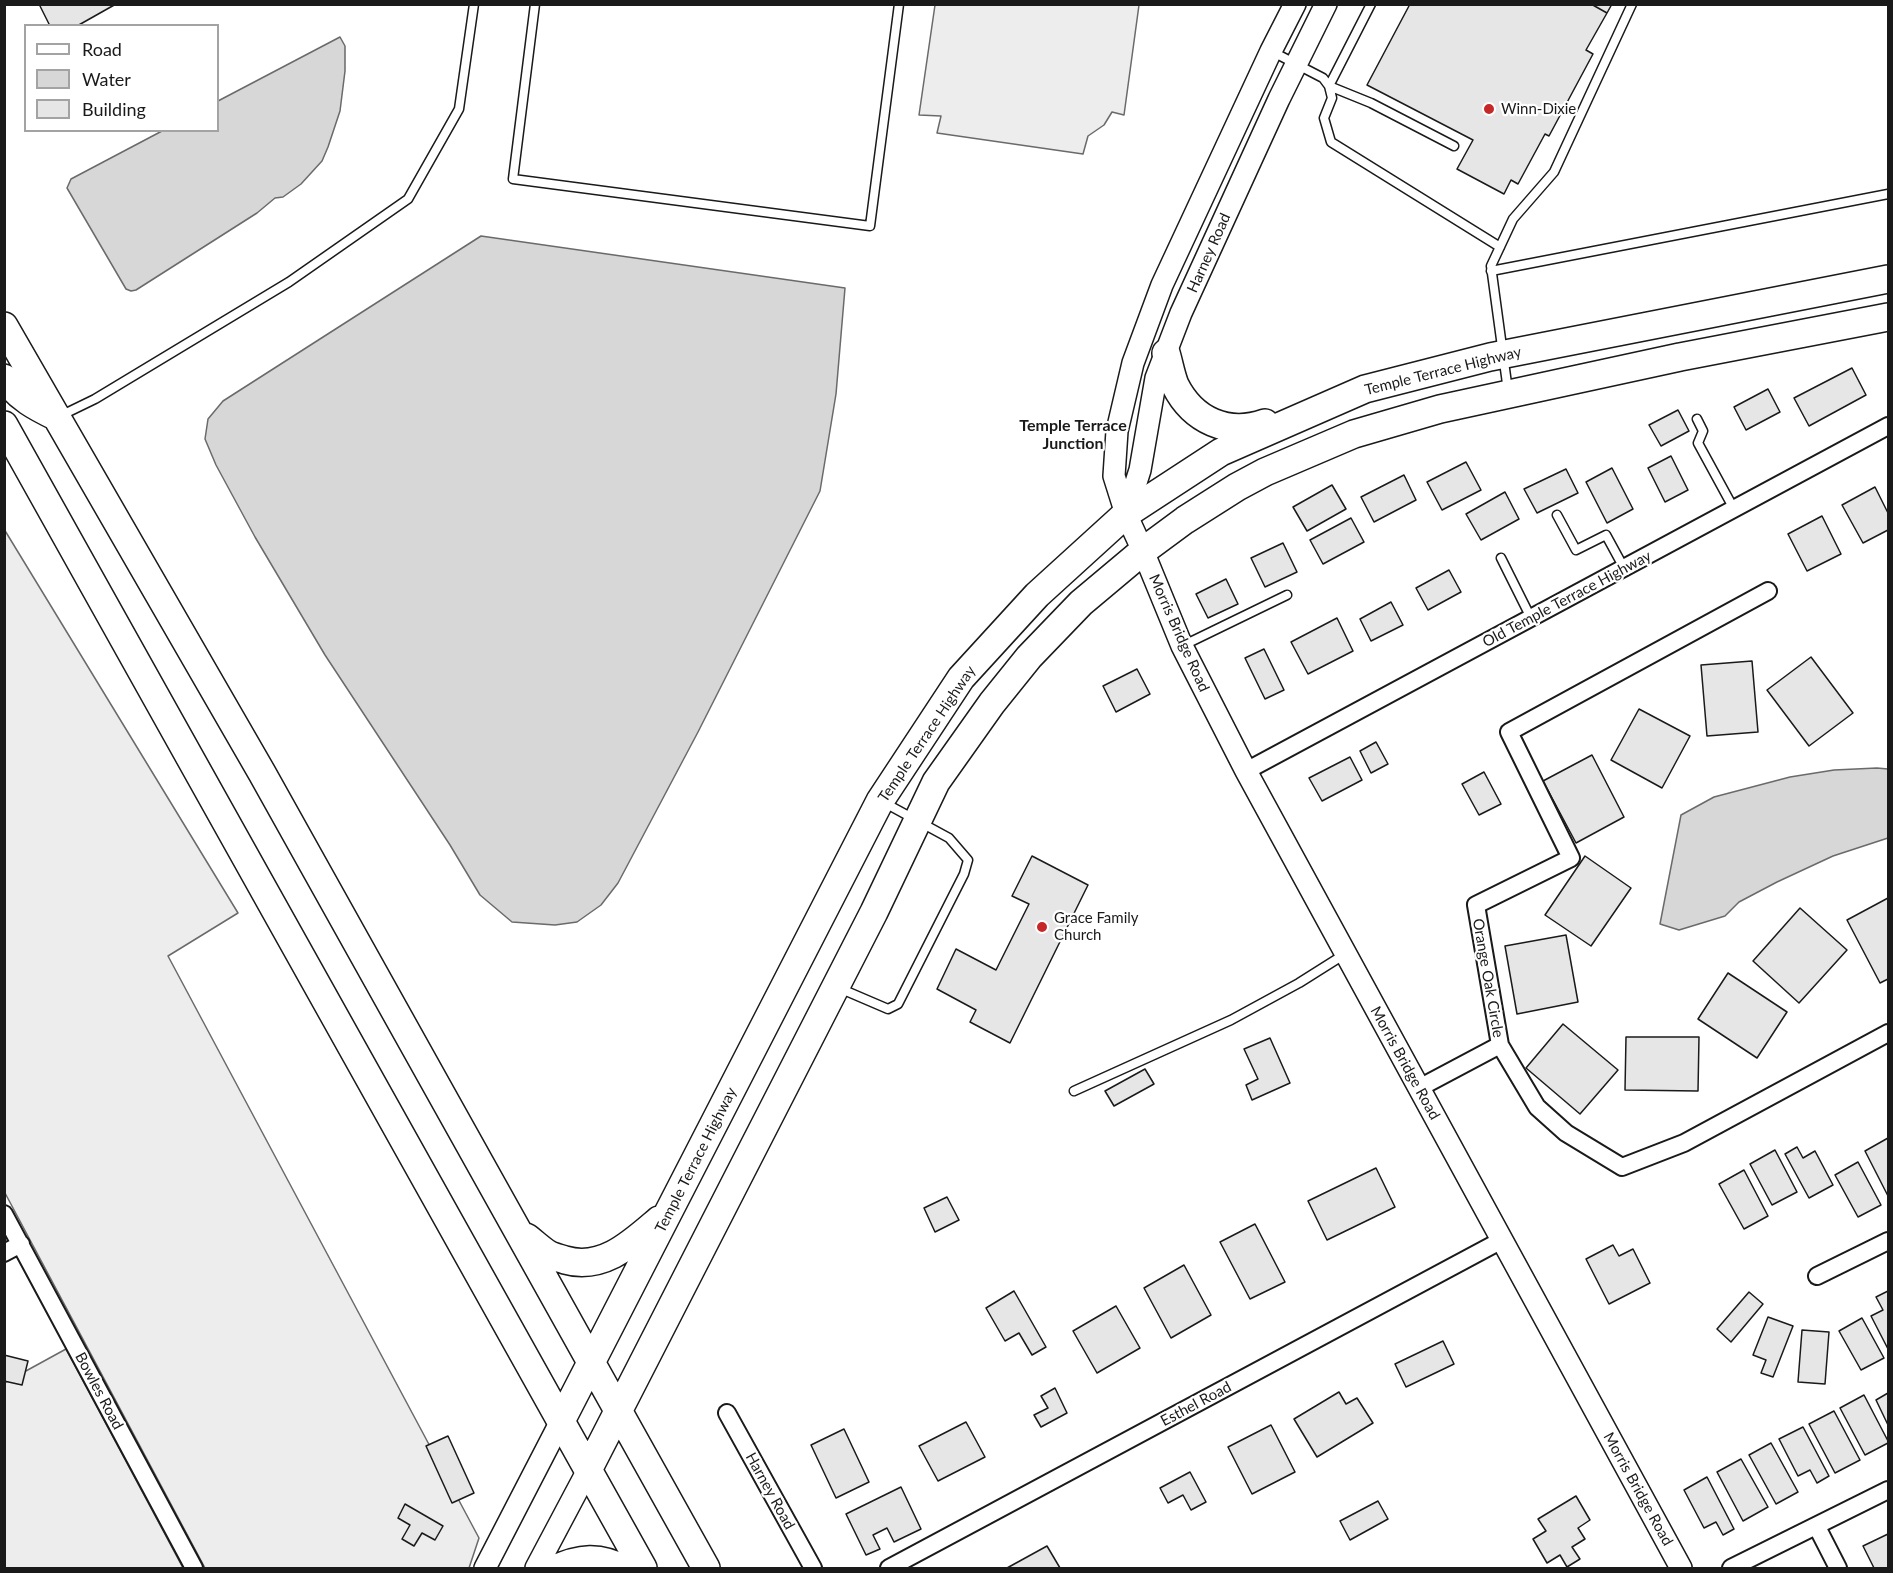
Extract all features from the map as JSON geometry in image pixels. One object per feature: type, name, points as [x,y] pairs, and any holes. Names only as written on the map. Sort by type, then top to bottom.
[{"type":"main road","name":"Temple Terrace Highway","points":[[561,1421],[880,801],[961,678],[1037,595],[1126,514],[1221,452],[1365,388],[1504,355],[1888,279]]},
{"type":"main road","points":[[588,1470],[835,987],[936,782],[992,703],[1029,657],[1081,603],[1143,551],[1185,520],[1237,487],[1265,472],[1354,434],[1440,409],[1508,394],[1680,357],[1888,317]]},
{"type":"main road","points":[[4,326],[262,773],[706,1569]]},
{"type":"main road","points":[[1166,353],[1175,385],[1191,407],[1208,420],[1231,429],[1249,428],[1365,388]]},
{"type":"main road","points":[[4,378],[14,391],[29,404],[57,417]]},
{"type":"main road","points":[[4,425],[643,1569]]},
{"type":"main road","points":[[518,1231],[549,1255],[573,1262],[595,1261],[610,1257],[629,1246],[671,1209]]},
{"type":"street","name":"Harney Road","points":[[1143,551],[1126,514],[1114,476],[1118,431],[1133,363],[1162,285],[1295,4]]},
{"type":"street","name":"Harney Road","points":[[1126,514],[1140,470],[1156,378],[1181,314],[1274,110],[1326,4]]},
{"type":"street","name":"Old Temple Terrace Highway","points":[[1246,771],[1888,426]]},
{"type":"street","name":"Morris Bridge Road","points":[[1143,551],[1182,646],[1246,771],[1681,1569]]},
{"type":"street","name":"Orange Oak Circle","points":[[1768,591],[1509,732],[1571,858],[1476,905],[1500,1045],[1537,1107],[1566,1133],[1622,1167],[1684,1143],[1888,1033]]},
{"type":"street","points":[[1419,1088],[1500,1045]]},
{"type":"street","name":"Bowles Road","points":[[4,1214],[194,1569]]},
{"type":"street","name":"Esthel Road","points":[[889,1569],[1502,1240]]},
{"type":"street","points":[[1817,1276],[1888,1242]]},
{"type":"street","points":[[4,1253],[21,1244]]},
{"type":"street","name":"Harney Road","points":[[727,1413],[813,1569]]},
{"type":"street","points":[[484,1569],[561,1421]]},
{"type":"street","points":[[536,1569],[588,1470]]},
{"type":"street","points":[[1731,1569],[1888,1490]]},
{"type":"street","points":[[1817,1527],[1838,1569]]},
{"type":"street","points":[[550,1569],[569,1559],[592,1556],[618,1562],[629,1569]]},
{"type":"lane","points":[[57,417],[95,399],[289,282],[408,199],[459,109],[474,4]]},
{"type":"lane","points":[[535,4],[513,179],[870,226],[899,4]]},
{"type":"lane","points":[[1329,86],[1371,4]]},
{"type":"lane","points":[[1508,394],[1491,266],[1513,219],[1554,172],[1632,4]]},
{"type":"lane","points":[[1271,51],[1323,78],[1329,86],[1332,99],[1324,118],[1331,142],[1500,247]]},
{"type":"lane","points":[[1329,86],[1371,103],[1454,146]]},
{"type":"lane","points":[[1491,271],[1888,194]]},
{"type":"lane","points":[[1697,419],[1703,431],[1698,443],[1734,509]]},
{"type":"lane","points":[[1557,515],[1576,550],[1606,535],[1624,568]]},
{"type":"lane","points":[[1501,558],[1531,618]]},
{"type":"lane","points":[[1182,646],[1287,596]]},
{"type":"lane","points":[[835,987],[888,1009],[897,1004],[964,874],[968,860],[949,838],[880,801]]},
{"type":"lane","points":[[1074,1091],[1231,1020],[1299,984],[1346,954]]},
{"type":"shaded area","points":[[935,5],[1139,5],[1124,115],[1112,112],[1104,125],[1088,136],[1083,154],[937,133],[941,116],[919,115]]},
{"type":"shaded area","points":[[4,529],[238,913],[168,956],[479,1538],[469,1568],[205,1568],[5,1193]]},
{"type":"shaded area","points":[[66,1349],[183,1568],[5,1568],[4,1383]]},
{"type":"water","points":[[340,37],[345,46],[345,71],[340,111],[322,161],[301,184],[283,197],[275,198],[257,213],[136,290],[126,289],[67,188],[71,179],[160,132],[219,132],[219,100]]},
{"type":"water","points":[[481,236],[845,288],[836,394],[820,491],[698,732],[618,883],[601,905],[577,922],[555,925],[512,922],[480,895],[450,845],[325,655],[255,537],[216,465],[205,439],[208,419],[223,401]]},
{"type":"water","points":[[1888,769],[1888,838],[1833,856],[1777,882],[1739,902],[1725,916],[1679,930],[1660,924],[1681,815],[1714,797],[1790,777],[1834,770]]},
{"type":"building","points":[[39,4],[116,4],[81,24],[49,24]]},
{"type":"building","name":"Winn-Dixie","points":[[1410,4],[1591,4],[1607,13],[1586,50],[1593,54],[1549,136],[1545,134],[1518,184],[1511,180],[1504,194],[1457,169],[1473,140],[1367,85]]},
{"type":"building","points":[[1591,4],[1612,4],[1607,13]]},
{"type":"building","points":[[1852,368],[1866,395],[1809,426],[1794,398]]},
{"type":"building","points":[[1768,389],[1780,412],[1746,430],[1734,407]]},
{"type":"building","points":[[1678,410],[1689,431],[1661,446],[1649,425]]},
{"type":"building","points":[[1671,456],[1688,490],[1665,502],[1648,468]]},
{"type":"building","points":[[1466,462],[1481,490],[1442,510],[1427,482]]},
{"type":"building","points":[[1612,468],[1633,509],[1607,523],[1586,482]]},
{"type":"building","points":[[1566,469],[1578,493],[1537,513],[1524,489]]},
{"type":"building","points":[[1404,475],[1416,500],[1374,522],[1361,497]]},
{"type":"building","points":[[1332,485],[1346,509],[1307,531],[1293,507]]},
{"type":"building","points":[[1875,487],[1888,513],[1888,530],[1863,543],[1842,505]]},
{"type":"building","points":[[1505,492],[1519,519],[1481,540],[1466,514]]},
{"type":"building","points":[[1822,516],[1841,554],[1807,571],[1788,534]]},
{"type":"building","points":[[1351,518],[1364,542],[1323,564],[1310,540]]},
{"type":"building","points":[[1283,543],[1297,572],[1265,587],[1251,558]]},
{"type":"building","points":[[1449,570],[1461,592],[1428,610],[1416,588]]},
{"type":"building","points":[[1226,579],[1238,604],[1208,618],[1196,594]]},
{"type":"building","points":[[1391,602],[1403,625],[1371,641],[1360,619]]},
{"type":"building","points":[[1337,618],[1353,651],[1308,674],[1291,642]]},
{"type":"building","points":[[1264,649],[1284,690],[1265,699],[1245,658]]},
{"type":"building","points":[[1811,657],[1853,713],[1809,746],[1767,690]]},
{"type":"building","points":[[1752,661],[1758,732],[1707,736],[1701,665]]},
{"type":"building","points":[[1137,669],[1150,694],[1116,712],[1103,686]]},
{"type":"building","points":[[1639,709],[1690,736],[1662,788],[1611,760]]},
{"type":"building","points":[[1376,742],[1388,764],[1371,773],[1360,751]]},
{"type":"building","points":[[1592,755],[1624,817],[1576,843],[1543,781]]},
{"type":"building","points":[[1350,757],[1362,780],[1322,801],[1309,778]]},
{"type":"building","points":[[1484,772],[1501,804],[1479,815],[1462,784]]},
{"type":"building","name":"Grace Family Church","points":[[1032,856],[1088,885],[1010,1043],[970,1022],[976,1010],[937,989],[956,949],[996,970],[1029,904],[1012,896]]},
{"type":"building","points":[[1585,856],[1631,888],[1591,946],[1545,915]]},
{"type":"building","points":[[1888,898],[1888,979],[1880,983],[1847,920]]},
{"type":"building","points":[[1800,908],[1847,950],[1799,1003],[1753,961]]},
{"type":"building","points":[[1566,935],[1578,1002],[1517,1014],[1505,946]]},
{"type":"building","points":[[1728,973],[1787,1012],[1757,1058],[1698,1019]]},
{"type":"building","points":[[1563,1024],[1618,1070],[1580,1114],[1526,1068]]},
{"type":"building","points":[[1626,1037],[1699,1037],[1698,1091],[1625,1090]]},
{"type":"building","points":[[1270,1038],[1290,1083],[1252,1100],[1246,1085],[1258,1079],[1244,1049]]},
{"type":"building","points":[[1145,1069],[1154,1084],[1114,1106],[1105,1091]]},
{"type":"building","points":[[1888,1138],[1888,1196],[1865,1151]]},
{"type":"building","points":[[1797,1147],[1803,1158],[1815,1151],[1833,1185],[1809,1198],[1785,1154]]},
{"type":"building","points":[[1775,1150],[1797,1192],[1772,1205],[1750,1164]]},
{"type":"building","points":[[1858,1162],[1881,1205],[1858,1217],[1835,1175]]},
{"type":"building","points":[[1376,1168],[1395,1207],[1327,1240],[1308,1201]]},
{"type":"building","points":[[1744,1170],[1768,1216],[1744,1229],[1719,1184]]},
{"type":"building","points":[[947,1197],[959,1220],[935,1232],[924,1208]]},
{"type":"building","points":[[1255,1224],[1285,1282],[1250,1299],[1220,1242]]},
{"type":"building","points":[[1613,1245],[1619,1256],[1633,1249],[1650,1283],[1609,1304],[1586,1259]]},
{"type":"building","points":[[1184,1265],[1211,1315],[1171,1338],[1144,1288]]},
{"type":"building","points":[[1014,1291],[1046,1347],[1032,1355],[1019,1333],[1005,1341],[986,1308]]},
{"type":"building","points":[[1888,1291],[1888,1349],[1871,1316],[1883,1310],[1876,1297]]},
{"type":"building","points":[[1749,1292],[1763,1304],[1731,1342],[1717,1329]]},
{"type":"building","points":[[1116,1306],[1140,1348],[1097,1373],[1073,1331]]},
{"type":"building","points":[[1768,1317],[1793,1326],[1773,1377],[1761,1373],[1766,1360],[1753,1355]]},
{"type":"building","points":[[1862,1318],[1884,1358],[1861,1370],[1839,1331]]},
{"type":"building","points":[[1802,1330],[1829,1332],[1825,1384],[1798,1382]]},
{"type":"building","points":[[1443,1341],[1454,1364],[1406,1387],[1395,1364]]},
{"type":"building","points":[[4,1355],[28,1361],[22,1385],[4,1381]]},
{"type":"building","points":[[1055,1388],[1067,1413],[1041,1427],[1034,1415],[1048,1408],[1041,1396]]},
{"type":"building","points":[[1339,1392],[1346,1404],[1357,1398],[1373,1423],[1317,1457],[1294,1419]]},
{"type":"building","points":[[1888,1393],[1888,1425],[1876,1400]]},
{"type":"building","points":[[1864,1395],[1888,1441],[1865,1455],[1840,1408]]},
{"type":"building","points":[[1834,1411],[1860,1460],[1835,1473],[1809,1424]]},
{"type":"building","points":[[966,1422],[985,1457],[938,1481],[919,1446]]},
{"type":"building","points":[[1271,1425],[1295,1472],[1252,1494],[1228,1447]]},
{"type":"building","points":[[1803,1427],[1829,1476],[1817,1483],[1810,1470],[1798,1476],[1779,1439]]},
{"type":"building","points":[[844,1429],[869,1482],[836,1498],[811,1445]]},
{"type":"building","points":[[448,1436],[474,1493],[452,1503],[426,1446]]},
{"type":"building","points":[[1771,1443],[1798,1492],[1776,1504],[1749,1455]]},
{"type":"building","points":[[1741,1459],[1768,1507],[1743,1521],[1717,1472]]},
{"type":"building","points":[[1190,1472],[1206,1502],[1191,1510],[1183,1495],[1168,1503],[1160,1488]]},
{"type":"building","points":[[1707,1477],[1734,1529],[1723,1535],[1716,1522],[1704,1528],[1684,1490]]},
{"type":"building","points":[[901,1487],[921,1529],[894,1542],[887,1528],[873,1535],[880,1549],[866,1555],[846,1514]]},
{"type":"building","points":[[1576,1496],[1590,1520],[1578,1528],[1585,1539],[1572,1547],[1580,1559],[1567,1567],[1560,1555],[1547,1563],[1533,1539],[1546,1531],[1538,1519]]},
{"type":"building","points":[[1378,1501],[1388,1519],[1350,1540],[1340,1521]]},
{"type":"building","points":[[405,1504],[443,1526],[435,1540],[422,1533],[414,1546],[402,1539],[410,1525],[398,1518]]},
{"type":"building","points":[[1888,1534],[1888,1568],[1874,1568],[1863,1546]]},
{"type":"building","points":[[1047,1546],[1060,1568],[1007,1568]]},
{"type":"place","name":"Winn-Dixie","points":[[1489,109]]},
{"type":"place","name":"Grace Family Church","points":[[1042,927]]},
{"type":"district","name":"Temple Terrace Junction","points":[[1073,435]]}]
